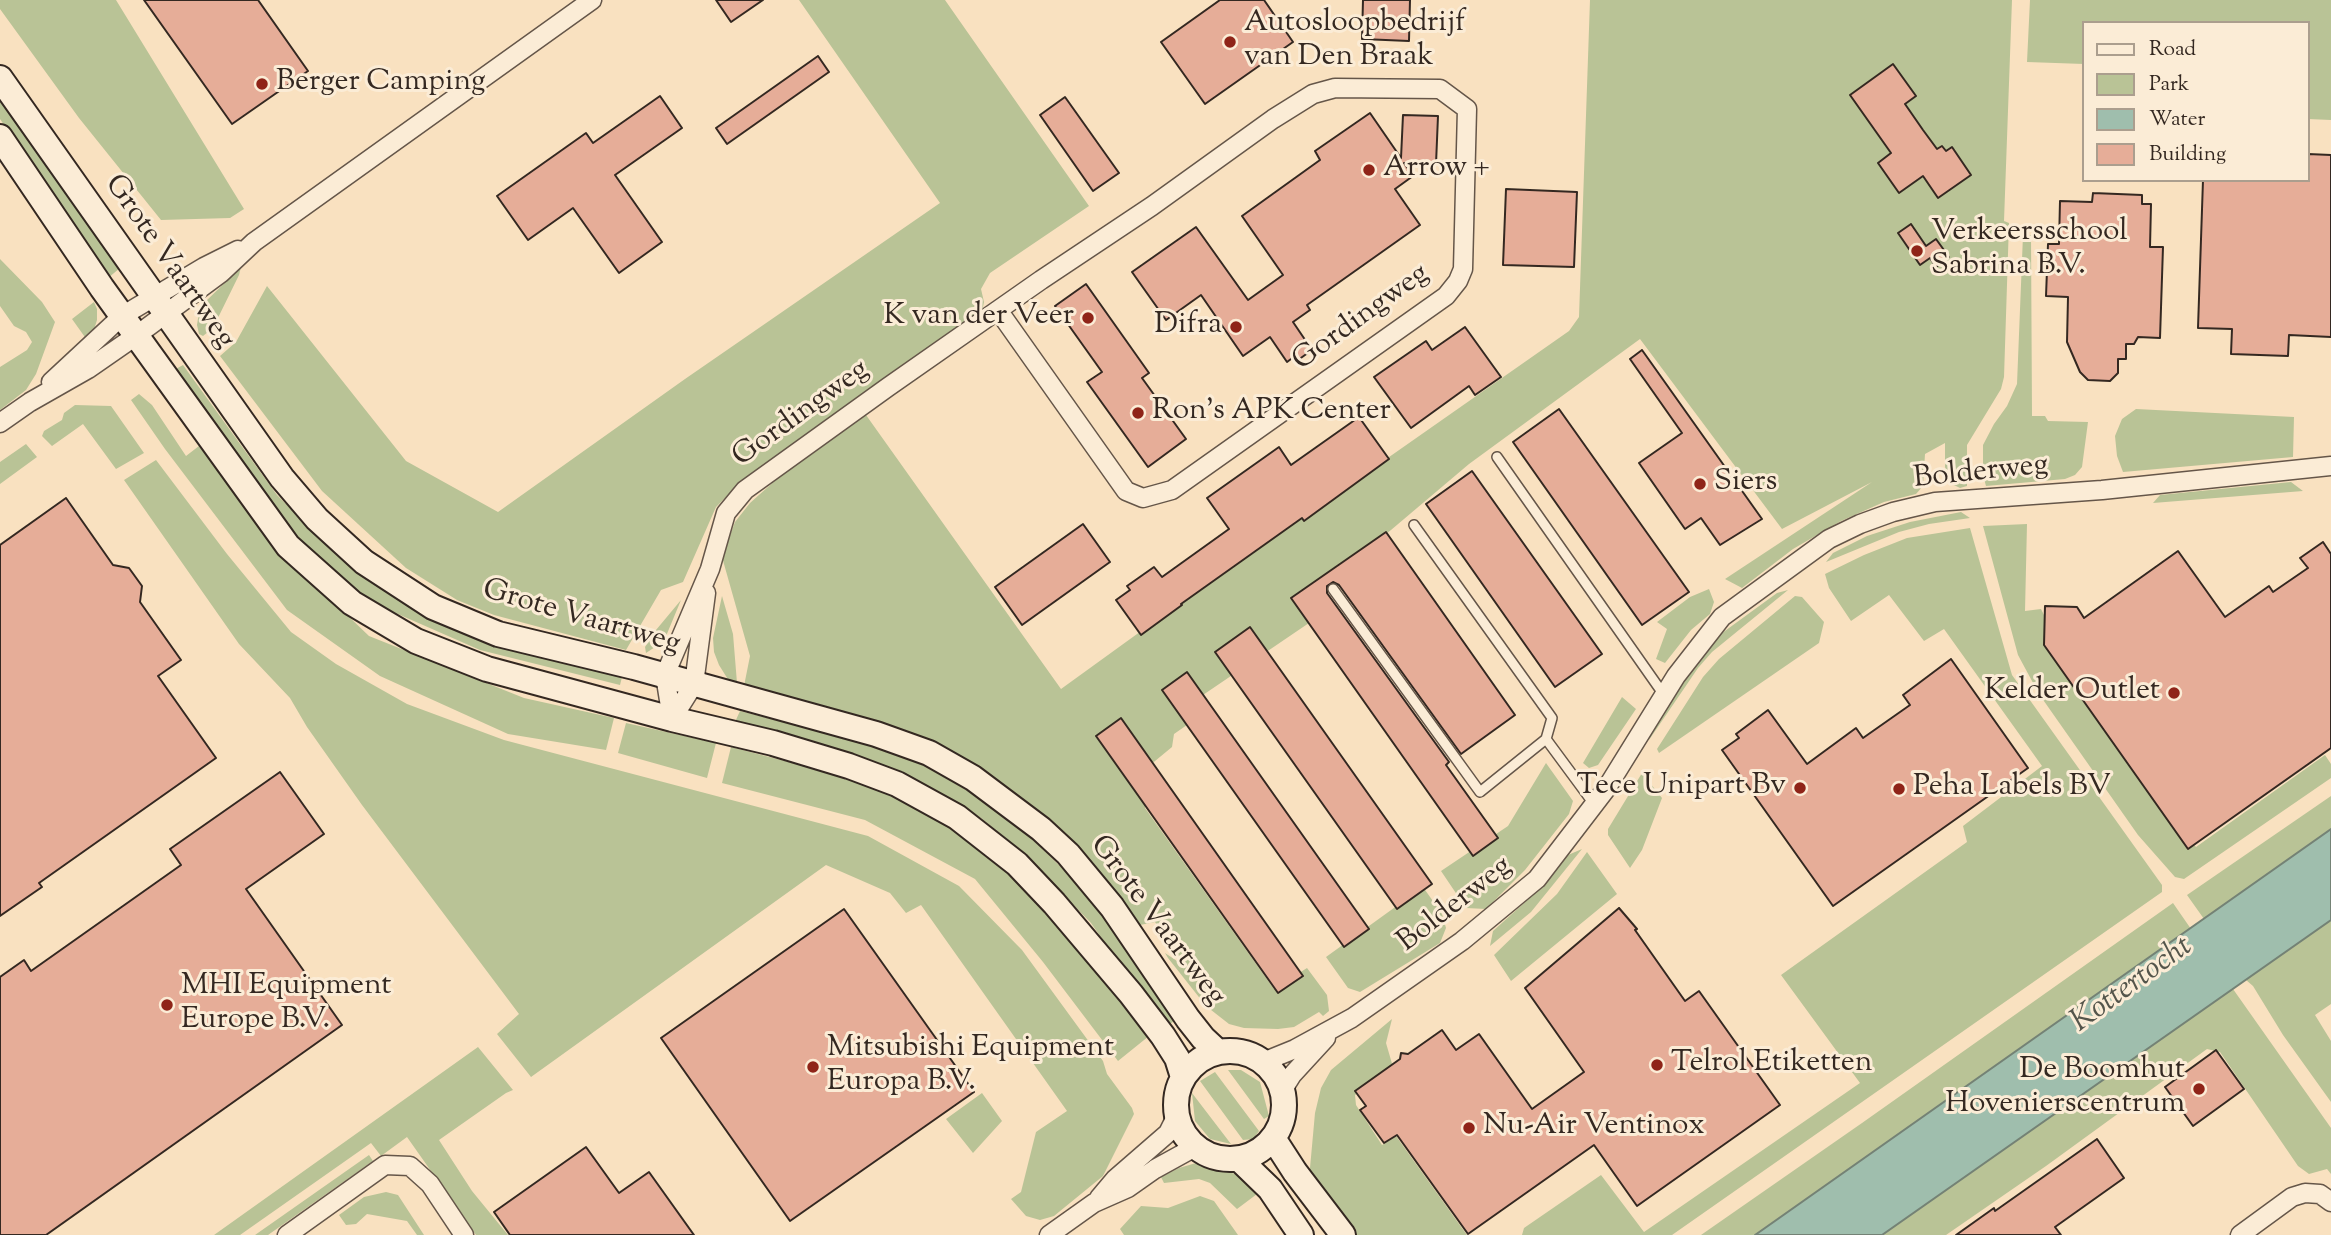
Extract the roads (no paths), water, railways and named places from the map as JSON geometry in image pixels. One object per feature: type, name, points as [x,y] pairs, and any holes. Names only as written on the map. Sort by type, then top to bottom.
[{"type":"main road","name":"Grote Vaartweg","points":[[0,78],[282,478],[317,519],[364,562],[433,607],[498,634],[665,675],[876,734],[929,753],[973,778],[1041,829],[1068,855],[1112,907],[1188,1020],[1219,1052]]},
{"type":"main road","points":[[0,137],[130,326],[288,546],[352,603],[416,641],[487,669],[773,743],[849,766],[897,784],[957,817],[1017,864],[1054,903],[1163,1036],[1177,1058],[1183,1077]]},
{"type":"main road","points":[[1219,1052],[1242,1052],[1263,1062],[1278,1080],[1284,1107],[1281,1123],[1264,1148],[1239,1159],[1223,1159],[1208,1155],[1186,1139],[1176,1117],[1176,1097],[1183,1077],[1192,1066],[1204,1057],[1219,1052]]},
{"type":"main road","points":[[1273,1138],[1294,1172],[1343,1235]]},
{"type":"main road","points":[[1239,1159],[1270,1189],[1301,1235]]},
{"type":"street","points":[[0,423],[30,402],[88,369],[130,326],[204,267],[254,243],[593,0]]},
{"type":"street","name":"Gordingweg","points":[[665,675],[710,569],[726,513],[745,490],[998,310],[1313,94],[1335,88],[1440,89],[1467,108],[1463,269],[1458,281],[1446,296],[1172,490],[1143,498],[1126,491],[998,310]]},
{"type":"street","name":"Bolderweg","points":[[1263,1062],[1277,1058],[1333,1030],[1462,941],[1537,879],[1606,789],[1676,676],[1728,612],[1829,539],[1893,512],[1935,502],[2102,491],[2331,466]]},
{"type":"street","name":"Gordingweg","points":[[672,719],[694,684],[710,569]]},
{"type":"street","points":[[665,675],[672,719]]},
{"type":"street","name":"Bolderweg","points":[[1282,1091],[1292,1075],[1333,1030]]},
{"type":"street","points":[[1094,1203],[1115,1179],[1168,1133],[1176,1117]]},
{"type":"street","points":[[1049,1235],[1094,1203],[1128,1188],[1155,1169],[1195,1147]]},
{"type":"street","points":[[287,1235],[385,1166],[410,1166],[430,1184],[464,1235]]},
{"type":"street","points":[[2240,1235],[2292,1197],[2305,1193],[2320,1194],[2331,1202]]},
{"type":"lane","points":[[1497,457],[1664,695]]},
{"type":"lane","points":[[1333,589],[1480,792],[1546,740],[1552,718],[1414,525]]},
{"type":"lane","points":[[1546,740],[1594,804]]},
{"type":"water","name":"Kottertocht","points":[[2331,829],[2331,920],[1882,1235],[1755,1235]]},
{"type":"place","name":"Autosloopbedrijf van Den Braak","points":[[1230,42]]},
{"type":"place","name":"Berger Camping","points":[[262,84]]},
{"type":"place","name":"Arrow +","points":[[1369,170]]},
{"type":"place","name":"Verkeersschool Sabrina B.V.","points":[[1917,251]]},
{"type":"place","name":"K van der Veer","points":[[1088,318]]},
{"type":"place","name":"Difra","points":[[1236,327]]},
{"type":"place","name":"Ron's APK Center","points":[[1138,413]]},
{"type":"place","name":"Siers","points":[[1700,484]]},
{"type":"place","name":"Kelder Outlet","points":[[2174,693]]},
{"type":"place","name":"Tece Unipart Bv","points":[[1800,788]]},
{"type":"place","name":"Peha Labels BV","points":[[1899,789]]},
{"type":"place","name":"MHI Equipment Europe B.V.","points":[[167,1005]]},
{"type":"place","name":"Telrol Etiketten","points":[[1657,1065]]},
{"type":"place","name":"Mitsubishi Equipment Europa B.V.","points":[[813,1067]]},
{"type":"place","name":"De Boomhut Hovenierscentrum","points":[[2199,1089]]},
{"type":"place","name":"Nu-Air Ventinox","points":[[1469,1128]]}]
